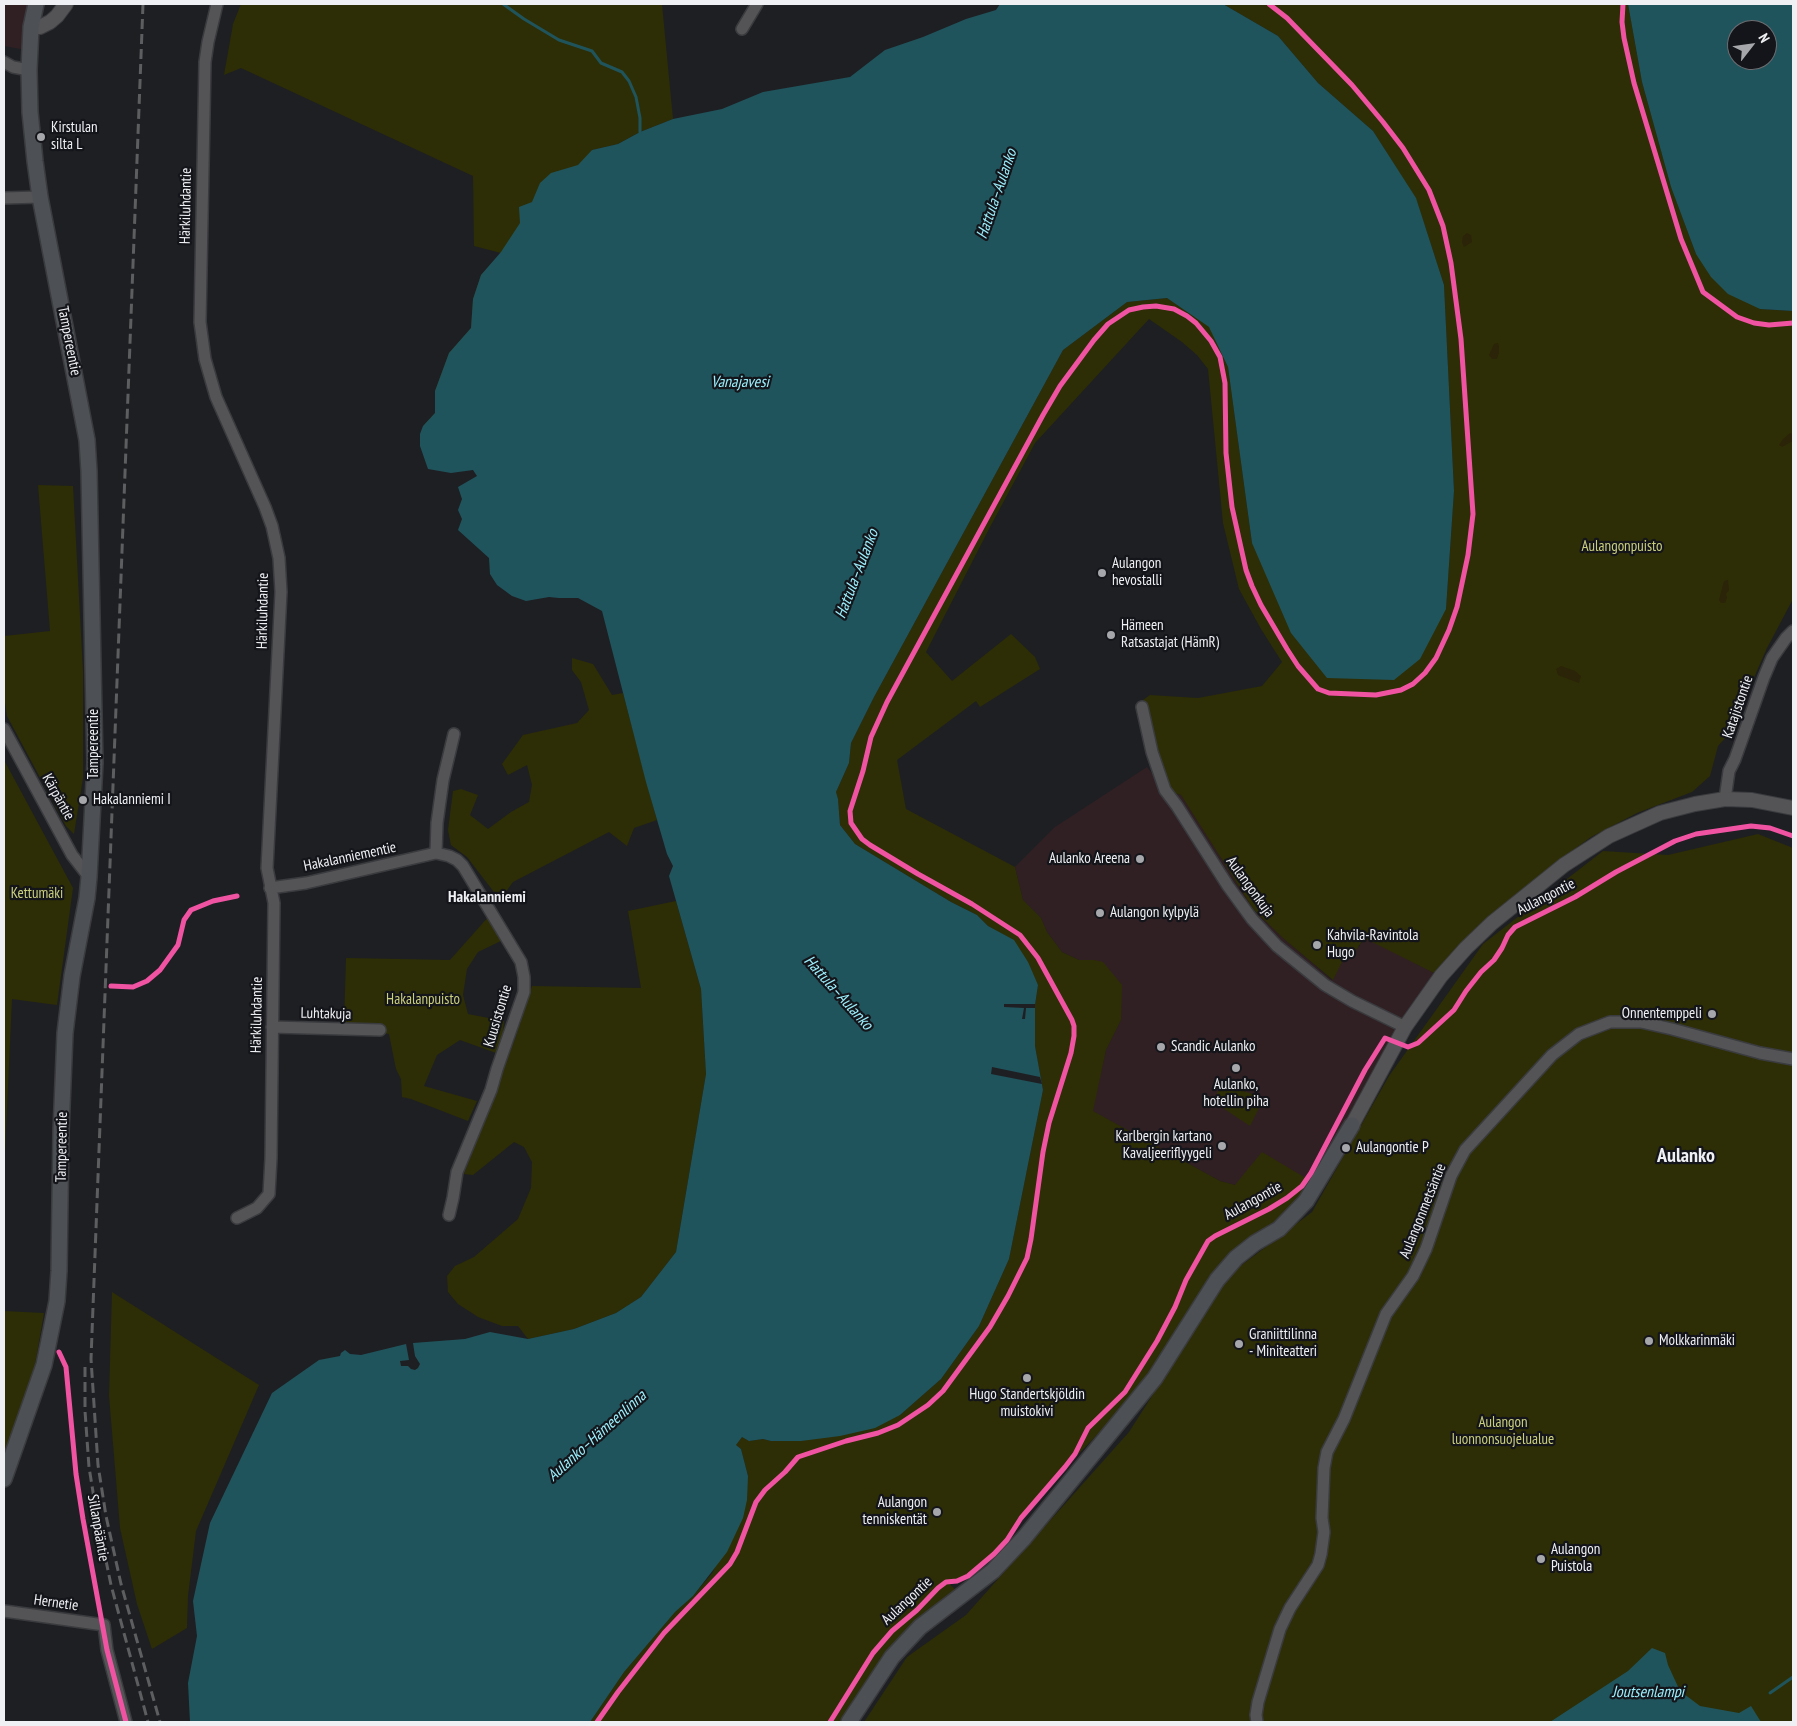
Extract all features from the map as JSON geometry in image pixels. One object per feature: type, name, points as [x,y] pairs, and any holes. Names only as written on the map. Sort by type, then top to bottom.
[{"type":"main road","name":"Tampereentie","points":[[4,1479],[44,1364],[57,1302],[60,1263],[61,1131],[65,1032],[72,976],[87,898],[95,763],[87,440],[40,197],[30,112],[28,70],[36,4]]},
{"type":"main road","name":"Aulangontie","points":[[849,1722],[898,1651],[920,1627],[993,1571],[1024,1538],[1156,1378],[1217,1280],[1236,1258],[1279,1229],[1306,1201],[1352,1126]]},
{"type":"street","points":[[32,27],[40,27],[50,22],[66,4]]},
{"type":"street","name":"Härkiluhdantie","points":[[217,4],[205,62],[200,322],[205,359],[216,397],[265,506],[276,540],[281,592],[267,868],[274,903],[271,1158],[268,1194],[257,1208],[237,1218]]},
{"type":"street","points":[[742,29],[757,4]]},
{"type":"street","points":[[4,62],[13,67],[28,70]]},
{"type":"street","points":[[4,198],[40,197]]},
{"type":"street","name":"Katajistontie","points":[[1725,799],[1729,771],[1736,759],[1764,677],[1772,658],[1793,631]]},
{"type":"street","name":"Aulangonkuja","points":[[1142,707],[1152,752],[1165,790],[1178,806],[1228,886],[1252,920],[1278,946],[1325,985],[1404,1027]]},
{"type":"street","name":"Kärpäntie","points":[[4,729],[72,855],[89,876]]},
{"type":"street","points":[[436,853],[437,823],[443,780],[454,734]]},
{"type":"street","name":"Aulangontie","points":[[1352,1126],[1404,1027],[1441,976],[1466,948],[1525,895],[1564,865],[1609,836],[1660,813],[1695,804],[1725,799],[1752,800],[1793,808]]},
{"type":"street","name":"Hakalanniementie","points":[[270,888],[306,883],[436,853]]},
{"type":"street","name":"Kuusistontie","points":[[436,853],[458,860],[463,866],[521,962],[524,977],[524,992],[491,1090],[457,1172],[449,1215]]},
{"type":"street","name":"Aulangonmetsäntie","points":[[1257,1722],[1258,1702],[1280,1629],[1290,1608],[1318,1565],[1321,1554],[1324,1532],[1322,1518],[1324,1468],[1327,1452],[1344,1419],[1386,1314],[1413,1276],[1426,1249],[1451,1176],[1465,1150],[1552,1055],[1579,1034],[1610,1022],[1642,1022],[1760,1053],[1793,1059]]},
{"type":"street","name":"Luhtakuja","points":[[272,1027],[380,1030]]},
{"type":"street","name":"Hernetie","points":[[4,1611],[104,1625],[107,1650],[126,1722]]},
{"type":"shaded area","points":[[4,4],[32,4],[26,50],[4,46]]},
{"type":"shaded area","points":[[1147,767],[1165,790],[1181,795],[1254,910],[1284,939],[1332,980],[1345,955],[1359,947],[1364,937],[1440,976],[1314,1183],[1235,1185],[1220,1181],[1092,1111],[1106,1050],[1121,1020],[1094,960],[1079,960],[1062,952],[1047,932],[1041,918],[1023,900],[1015,867],[1055,827]]},
{"type":"green space","points":[[241,4],[662,4],[673,119],[640,132],[618,144],[592,150],[492,376],[423,426],[435,413],[435,391],[449,353],[471,328],[473,299],[481,275],[501,253],[474,246],[473,176],[241,68],[224,75],[233,24]]},
{"type":"green space","name":"Aulangonpuisto","points":[[1223,4],[1628,4],[1642,82],[1671,187],[1696,254],[1760,309],[1793,311],[1793,599],[1767,648],[1729,734],[1718,746],[1710,776],[1692,792],[1637,813],[1591,837],[1558,861],[1473,933],[1440,976],[1364,938],[1351,958],[1345,956],[1333,980],[1284,939],[1254,910],[1181,795],[1171,792],[1143,700],[1150,695],[1198,698],[1262,686],[1282,662],[1239,589],[1223,523],[1208,369],[1197,355],[1182,342],[1149,319],[1035,443],[926,652],[952,681],[1011,634],[1035,657],[1040,669],[980,707],[976,701],[897,760],[906,809],[1015,867],[1023,900],[1041,918],[1047,932],[1062,952],[1079,960],[1103,962],[1122,985],[1121,1020],[1106,1050],[1093,1111],[1220,1181],[1235,1185],[1262,1152],[1314,1183],[1281,1219],[1236,1250],[1210,1275],[1176,1338],[1131,1400],[1058,1475],[1021,1518],[1007,1540],[994,1554],[963,1579],[947,1582],[956,1590],[885,1655],[841,1722],[590,1722],[624,1672],[675,1612],[693,1596],[713,1572],[748,1476],[741,1449],[736,1445],[742,1437],[749,1441],[763,1439],[771,1441],[900,1415],[941,1379],[979,1326],[1009,1259],[1043,1090],[1035,1046],[1035,1005],[1038,985],[1013,940],[988,926],[977,915],[951,902],[855,844],[840,825],[836,792],[849,763],[851,743],[874,697],[1063,350],[1127,302],[1167,298],[1210,327],[1228,367],[1252,543],[1446,609],[1454,491],[1444,285],[1416,199],[1373,131],[1318,83],[1278,36]]},
{"type":"green space","points":[[38,485],[73,486],[83,671],[83,778],[74,834],[66,826],[7,716],[4,696],[4,636],[50,631]]},
{"type":"green space","points":[[572,658],[593,664],[612,695],[623,693],[657,820],[634,828],[627,846],[609,832],[513,882],[505,893],[497,896],[467,857],[451,845],[448,830],[453,791],[461,789],[478,795],[470,815],[488,829],[511,812],[529,802],[532,785],[527,765],[508,775],[502,764],[523,735],[577,723],[589,710],[581,682],[572,670]]},
{"type":"green space","name":"Kettumäki","points":[[4,760],[73,888],[57,1005],[12,999],[4,1175]]},
{"type":"green space","name":"Aulangon luonnonsuojelualue","points":[[1758,834],[1793,848],[1793,1722],[864,1722],[907,1657],[966,1615],[1129,1432],[1230,1274],[1312,1212],[1389,1076],[1483,944],[1603,851],[1668,855]]},
{"type":"green space","points":[[676,901],[701,989],[706,1074],[676,1252],[641,1297],[616,1313],[574,1329],[528,1339],[518,1326],[502,1326],[478,1317],[458,1304],[448,1292],[447,1276],[455,1266],[474,1257],[518,1219],[531,1188],[532,1162],[524,1147],[514,1142],[473,1175],[464,1174],[515,1039],[532,986],[641,988],[628,911]]},
{"type":"green space","name":"Hakalanpuisto","points":[[490,915],[505,939],[478,952],[467,969],[463,995],[468,1014],[504,1021],[502,1044],[496,1053],[460,1040],[437,1055],[424,1086],[477,1101],[468,1121],[402,1097],[401,1079],[396,1069],[389,1034],[344,1025],[346,958],[450,960]]},
{"type":"green space","points":[[1226,1085],[1264,1098],[1250,1126],[1220,1106],[1217,1093],[1220,1088]]},
{"type":"green space","points":[[112,1292],[259,1385],[196,1531],[188,1596],[187,1628],[152,1649],[137,1604],[120,1528],[109,1396]]},
{"type":"green space","points":[[4,1311],[44,1313],[34,1371],[4,1455]]},
{"type":"sand","points":[[1467,233],[1471,235],[1472,242],[1464,247],[1462,242],[1463,236]]},
{"type":"sand","points":[[1498,343],[1499,353],[1497,359],[1492,359],[1489,355],[1494,344]]},
{"type":"sand","points":[[1790,433],[1793,434],[1793,442],[1782,447],[1779,445],[1783,439]]},
{"type":"sand","points":[[1728,580],[1729,590],[1726,594],[1727,598],[1725,603],[1721,603],[1719,600],[1724,581]]},
{"type":"sand","points":[[1561,666],[1575,671],[1581,676],[1579,683],[1558,675],[1556,669]]},
{"type":"water","name":"Vanajavesi","points":[[1000,4],[1223,4],[1278,36],[1318,83],[1373,131],[1416,198],[1444,285],[1454,491],[1446,609],[1420,659],[1394,680],[1327,678],[1291,633],[1252,543],[1228,367],[1209,327],[1167,298],[1127,302],[1063,350],[874,697],[851,743],[849,763],[836,792],[840,825],[855,844],[951,902],[977,915],[988,926],[1014,940],[1028,962],[1038,985],[1035,1005],[1035,1046],[1043,1090],[1009,1259],[979,1326],[941,1379],[900,1415],[875,1428],[840,1436],[801,1441],[771,1441],[763,1439],[749,1441],[742,1437],[736,1445],[741,1449],[748,1476],[747,1500],[743,1518],[727,1552],[693,1596],[675,1612],[624,1672],[590,1722],[190,1722],[188,1683],[197,1636],[193,1601],[210,1523],[272,1393],[319,1360],[340,1356],[345,1350],[350,1354],[361,1355],[406,1344],[409,1360],[400,1361],[401,1366],[408,1366],[415,1370],[420,1364],[415,1356],[413,1343],[465,1339],[490,1332],[528,1339],[574,1329],[616,1313],[641,1297],[676,1252],[706,1074],[701,989],[669,876],[673,866],[667,854],[646,782],[602,611],[578,598],[549,597],[526,601],[512,596],[497,585],[490,574],[489,558],[458,530],[462,519],[458,510],[462,499],[458,487],[477,476],[473,470],[451,473],[428,469],[420,446],[420,434],[423,426],[435,413],[435,391],[449,353],[471,328],[473,299],[481,275],[501,252],[520,223],[519,207],[532,202],[540,183],[551,173],[578,165],[592,150],[618,144],[640,132],[673,119],[722,109],[763,92],[850,77],[885,50],[966,19],[996,10]]},
{"type":"water","points":[[1628,4],[1793,4],[1793,311],[1760,309],[1728,294],[1711,277],[1696,254],[1671,187],[1642,82]]},
{"type":"water","name":"Joutsenlampi","points":[[1652,1648],[1665,1653],[1668,1665],[1680,1691],[1700,1706],[1739,1713],[1751,1706],[1761,1722],[1550,1722],[1628,1671]]},
{"type":"pier","points":[[1004,1004],[1035,1004],[1035,1008],[1026,1008],[1025,1019],[1022,1019],[1024,1008],[1004,1007]]},
{"type":"pier","points":[[992,1067],[1040,1077],[1042,1084],[991,1074]]},
{"type":"waterway","points":[[503,4],[559,40],[592,51],[601,63],[622,72],[629,81],[636,97],[640,118],[640,132]]},
{"type":"waterway","points":[[1770,1693],[1793,1677]]},
{"type":"railway","points":[[143,4],[91,1359],[98,1465],[106,1516],[121,1584],[160,1722]]},
{"type":"railway","points":[[85,1367],[85,1411],[89,1467],[97,1517],[111,1585],[148,1722]]},
{"type":"cycle path","points":[[597,1722],[664,1633],[730,1564],[737,1552],[756,1502],[765,1490],[798,1457],[846,1441],[878,1433],[898,1425],[928,1405],[943,1391],[990,1327],[1027,1258],[1049,1123],[1071,1053],[1074,1036],[1072,1020],[1038,958],[1020,935],[972,904],[870,845],[862,839],[851,823],[850,811],[863,771],[871,737],[887,702],[1043,415],[1060,386],[1094,340],[1108,324],[1129,310],[1156,306],[1174,309],[1187,316],[1196,323],[1211,341],[1220,357],[1225,383],[1226,453],[1232,507],[1246,570],[1261,605],[1287,649],[1298,666],[1318,689],[1329,693],[1376,695],[1401,690],[1413,684],[1425,673],[1436,658],[1449,630],[1457,607],[1468,555],[1473,514],[1461,339],[1451,263],[1443,226],[1429,190],[1403,148],[1383,122],[1352,85],[1287,18],[1269,4]]},
{"type":"cycle path","points":[[1623,4],[1622,22],[1624,38],[1634,83],[1681,239],[1703,292],[1737,317],[1754,323],[1769,325],[1793,323]]},
{"type":"cycle path","points":[[830,1722],[873,1653],[892,1631],[917,1610],[938,1588],[946,1582],[957,1581],[968,1576],[994,1554],[1007,1540],[1021,1518],[1075,1454],[1088,1428],[1125,1392],[1157,1341],[1175,1307],[1186,1280],[1208,1241],[1269,1209],[1302,1186],[1311,1173],[1365,1070],[1385,1038],[1408,1047],[1418,1043],[1454,1010],[1481,972],[1494,960],[1508,935],[1515,927],[1575,897],[1616,872],[1675,841],[1696,834],[1751,826],[1770,828],[1793,836]]},
{"type":"cycle path","points":[[111,986],[133,987],[147,981],[160,970],[178,945],[184,920],[191,910],[213,901],[237,896]]},
{"type":"cycle path","name":"Sillanpääntie","points":[[59,1352],[66,1367],[76,1474],[83,1519],[107,1650],[126,1722]]},
{"type":"place","name":"Kirstulan silta L","points":[[41,137]]},
{"type":"place","name":"Aulangon hevostalli","points":[[1102,573]]},
{"type":"place","name":"Hämeen Ratsastajat (HämR)","points":[[1111,635]]},
{"type":"place","name":"Hakalanniemi I","points":[[83,800]]},
{"type":"place","name":"Aulanko Areena","points":[[1140,859]]},
{"type":"place","name":"Aulangon kylpylä","points":[[1100,913]]},
{"type":"place","name":"Kahvila-Ravintola Hugo","points":[[1317,945]]},
{"type":"place","name":"Onnentemppeli","points":[[1712,1014]]},
{"type":"place","name":"Scandic Aulanko","points":[[1161,1047]]},
{"type":"place","name":"Aulanko, hotellin piha","points":[[1236,1068]]},
{"type":"place","name":"Karlbergin kartano Kavaljeeriflyygeli","points":[[1222,1146]]},
{"type":"place","name":"Aulangontie P","points":[[1346,1148]]},
{"type":"place","name":"Molkkarinmäki","points":[[1649,1341]]},
{"type":"place","name":"Graniittilinna - Miniteatteri","points":[[1239,1344]]},
{"type":"place","name":"Hugo Standertskjöldin muistokivi","points":[[1027,1378]]},
{"type":"place","name":"Aulangon tenniskentät","points":[[937,1512]]},
{"type":"place","name":"Aulangon Puistola","points":[[1541,1559]]},
{"type":"district","name":"Hakalanniemi","points":[[487,897]]},
{"type":"district","name":"Aulanko","points":[[1686,1156]]},
{"type":"water label","name":"Hattula–Aulanko","points":[[997,194]]},
{"type":"water label","name":"Hattula–Aulanko","points":[[857,574]]},
{"type":"water label","name":"Hattula–Aulanko","points":[[838,993]]},
{"type":"water label","name":"Aulanko–Hämeenlinna","points":[[597,1436]]}]
